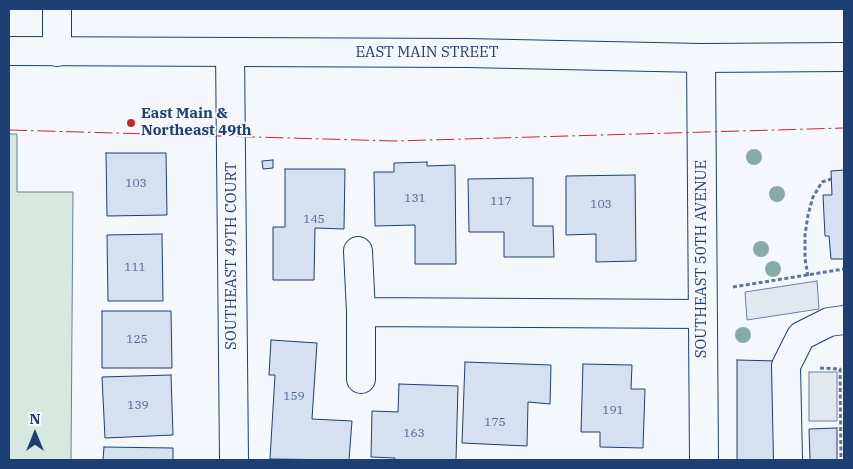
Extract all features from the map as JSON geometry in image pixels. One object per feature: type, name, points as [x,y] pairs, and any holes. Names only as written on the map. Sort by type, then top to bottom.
[{"type":"street","points":[[57,9],[57,52]]},
{"type":"street","name":"EAST MAIN STREET","points":[[9,51],[457,53],[701,58],[844,57]]},
{"type":"street","name":"SOUTHEAST 49TH COURT","points":[[230,52],[234,460]]},
{"type":"street","name":"SOUTHEAST 50TH AVENUE","points":[[701,58],[704,460]]},
{"type":"street","points":[[358,251],[360,378]]},
{"type":"street","points":[[360,312],[703,314]]},
{"type":"street","points":[[788,460],[786,366],[801,336],[828,322],[844,320]]},
{"type":"path","points":[[808,276],[805,259],[805,235],[808,215],[813,197],[822,182],[831,179]]},
{"type":"path","points":[[732,288],[844,269]]},
{"type":"path","points":[[786,366],[840,369],[841,460]]},
{"type":"shaded area","points":[[9,134],[17,134],[17,192],[73,192],[71,460],[9,460]]},
{"type":"shaded area","points":[[817,281],[819,309],[747,320],[745,292]]},
{"type":"shaded area","points":[[809,372],[837,372],[837,421],[809,421]]},
{"type":"building","points":[[106,153],[166,153],[167,215],[107,216]]},
{"type":"building","points":[[273,160],[273,168],[263,169],[262,161]]},
{"type":"building","points":[[427,162],[427,166],[455,165],[456,264],[415,264],[415,225],[375,226],[374,172],[394,172],[394,163]]},
{"type":"building","points":[[285,169],[345,169],[344,229],[315,228],[314,280],[273,280],[273,227],[285,227]]},
{"type":"building","points":[[844,170],[844,259],[831,259],[829,236],[825,236],[823,195],[832,195],[831,171]]},
{"type":"building","points":[[635,175],[636,261],[596,262],[596,234],[566,235],[566,176]]},
{"type":"building","points":[[533,178],[533,226],[553,226],[554,257],[504,257],[504,232],[469,232],[468,179]]},
{"type":"building","points":[[162,234],[163,301],[108,301],[107,235]]},
{"type":"building","points":[[102,311],[171,311],[172,368],[102,368]]},
{"type":"building","points":[[271,340],[317,343],[312,419],[352,421],[349,460],[270,459],[275,375],[269,375]]},
{"type":"building","points":[[737,360],[777,361],[776,460],[737,460]]},
{"type":"building","points":[[465,362],[551,365],[550,404],[528,402],[527,446],[462,443]]},
{"type":"building","points":[[583,364],[632,365],[631,389],[645,389],[643,448],[600,447],[600,432],[581,432]]},
{"type":"building","points":[[171,375],[173,435],[105,438],[102,377]]},
{"type":"building","points":[[399,384],[458,386],[456,460],[395,460],[395,458],[371,457],[372,411],[398,412]]},
{"type":"building","points":[[837,428],[837,460],[810,460],[809,429]]},
{"type":"building","points":[[104,447],[173,448],[173,460],[103,460]]},
{"type":"power","points":[[9,130],[395,141],[844,128]]},
{"type":"place","name":"East Main & Northeast 49th","points":[[131,123]]}]
